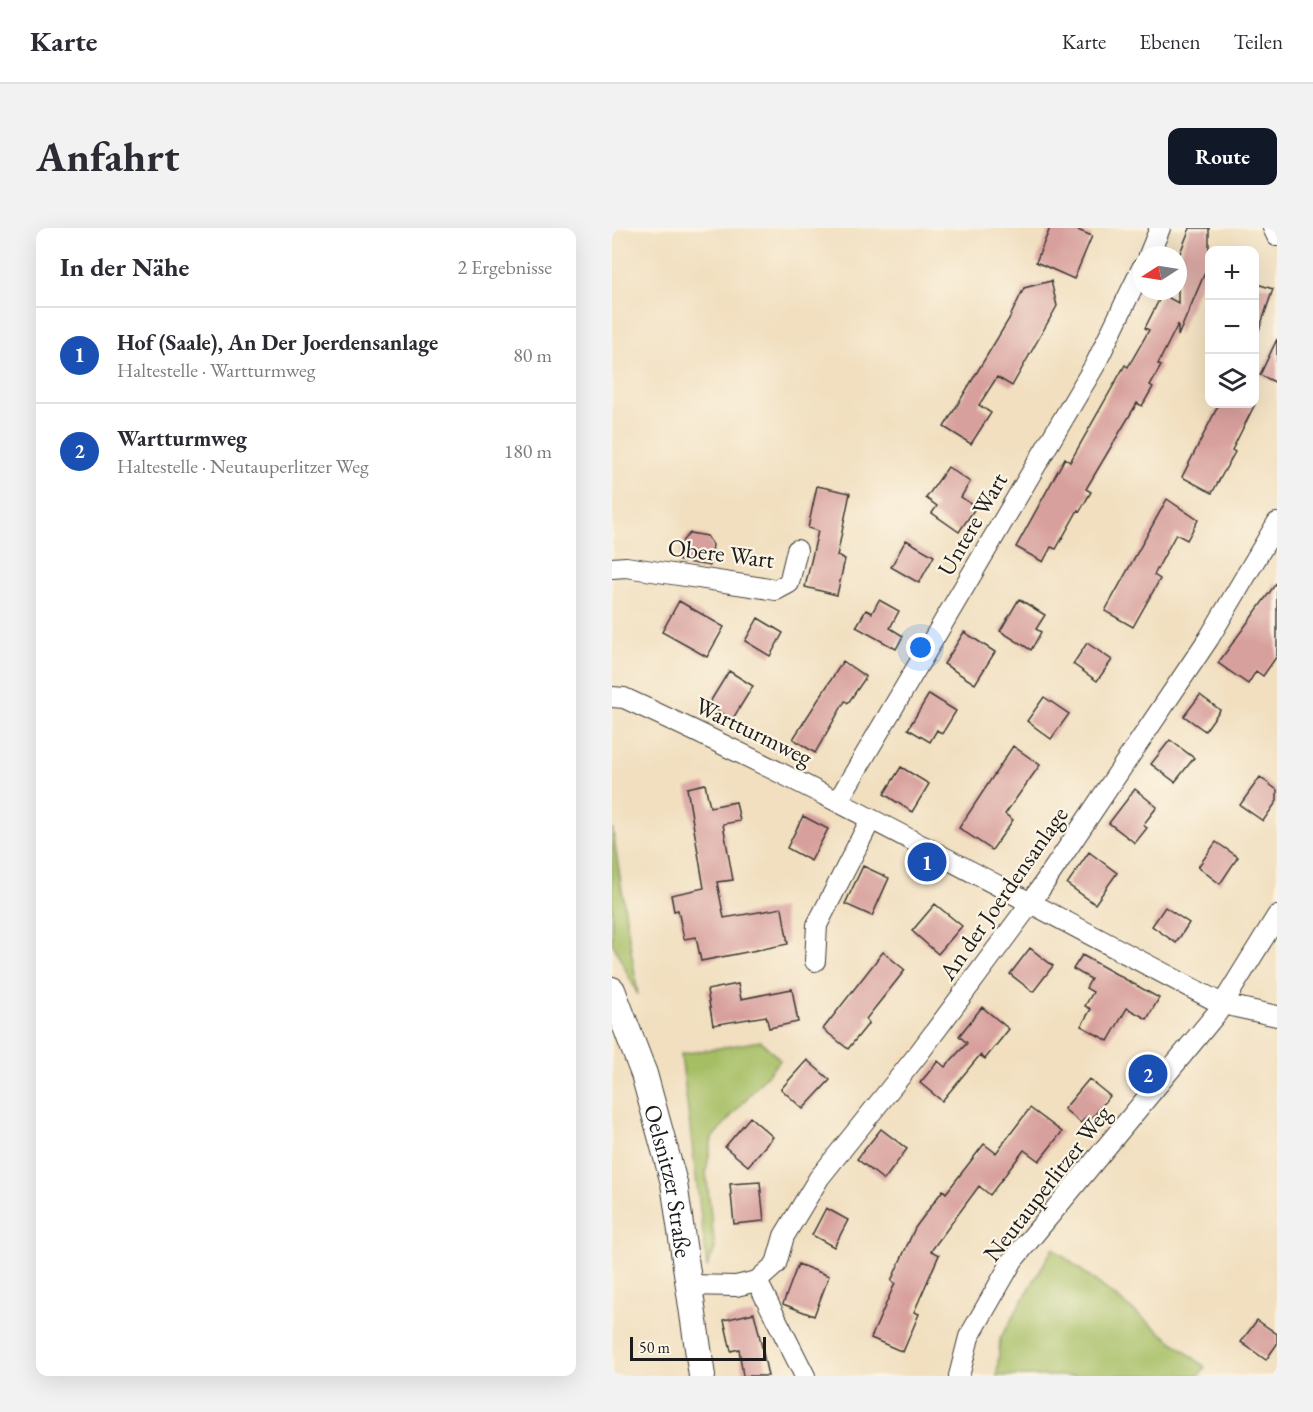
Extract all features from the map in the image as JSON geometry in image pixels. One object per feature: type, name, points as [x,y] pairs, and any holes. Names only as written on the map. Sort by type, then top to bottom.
[{"type":"main road","name":"Oelsnitzer Straße","points":[[612,990],[644,1074],[674,1183],[702,1376]]},
{"type":"street","points":[[1153,246],[1160,228]]},
{"type":"street","points":[[1273,228],[1277,236]]},
{"type":"street","name":"Untere Wart","points":[[838,801],[1095,365],[1133,287]]},
{"type":"street","name":"An der Joerdensanlage","points":[[757,1281],[776,1264],[784,1236],[819,1178],[919,1053],[1030,904],[1209,638],[1277,523]]},
{"type":"street","name":"Obere Wart","points":[[612,568],[626,567],[776,590],[789,583],[797,550]]},
{"type":"street","name":"Wartturmweg","points":[[612,697],[624,698],[714,739],[838,801],[1222,1004],[1277,1016]]},
{"type":"street","points":[[815,961],[817,925],[872,819]]},
{"type":"street","name":"Neutauperlitzer Weg","points":[[959,1376],[969,1337],[1013,1260],[1222,1004],[1277,916]]},
{"type":"street","points":[[688,1285],[736,1286],[757,1281],[805,1376]]},
{"type":"green space","points":[[612,828],[613,832],[638,995],[612,942]]},
{"type":"green space","points":[[761,1041],[780,1060],[712,1138],[706,1172],[715,1249],[707,1267],[681,1054]]},
{"type":"green space","points":[[1053,1248],[1205,1367],[1199,1376],[997,1376],[1000,1339]]},
{"type":"building","points":[[1050,228],[1073,228],[1092,236],[1074,279],[1036,262]]},
{"type":"building","points":[[1190,228],[1209,228],[1209,246],[1205,246],[1205,272],[1178,336],[1178,324],[1158,364],[1161,366],[1150,385],[1153,387],[1142,406],[1137,403],[1086,489],[1091,492],[1080,511],[1078,510],[1056,549],[1051,547],[1043,562],[1016,547],[1065,458],[1070,462],[1125,365],[1128,367],[1149,330],[1145,328],[1159,300],[1173,300],[1178,303],[1178,300],[1187,300],[1187,246],[1183,246]]},
{"type":"building","points":[[1051,281],[1057,306],[1012,386],[997,377],[979,405],[991,413],[971,444],[944,427],[1009,319],[1024,288]]},
{"type":"building","points":[[1259,285],[1273,289],[1259,330]]},
{"type":"building","points":[[1277,339],[1277,383],[1260,375]]},
{"type":"building","points":[[1217,408],[1253,408],[1232,450],[1235,452],[1212,493],[1182,477]]},
{"type":"building","points":[[948,467],[970,482],[961,497],[976,507],[959,532],[932,513],[937,506],[926,498]]},
{"type":"building","points":[[817,486],[850,493],[837,556],[845,559],[837,595],[805,587],[818,531],[808,528]]},
{"type":"building","points":[[1167,499],[1198,520],[1187,540],[1176,534],[1154,575],[1160,579],[1133,627],[1105,611]]},
{"type":"building","points":[[690,533],[707,536],[713,545],[710,566],[679,561],[683,540]]},
{"type":"building","points":[[906,540],[934,556],[919,583],[891,567]]},
{"type":"building","points":[[1277,582],[1277,656],[1263,676],[1256,671],[1248,684],[1218,663]]},
{"type":"building","points":[[1019,599],[1045,615],[1036,629],[1041,632],[1031,650],[1000,631]]},
{"type":"building","points":[[879,600],[899,611],[890,628],[903,636],[896,649],[856,627],[866,610],[872,613]]},
{"type":"building","points":[[679,601],[724,627],[707,657],[662,632]]},
{"type":"building","points":[[758,618],[783,633],[770,656],[745,641]]},
{"type":"building","points":[[964,632],[995,652],[975,684],[944,664]]},
{"type":"building","points":[[1087,643],[1112,660],[1097,681],[1073,664]]},
{"type":"building","points":[[843,661],[866,677],[848,703],[845,701],[815,753],[793,739]]},
{"type":"building","points":[[729,671],[753,686],[732,720],[708,705]]},
{"type":"building","points":[[929,694],[956,711],[942,734],[937,730],[930,742],[908,729]]},
{"type":"building","points":[[1200,695],[1220,710],[1205,731],[1184,716]]},
{"type":"building","points":[[1044,697],[1069,714],[1051,739],[1027,721]]},
{"type":"building","points":[[1170,740],[1194,758],[1175,782],[1151,764]]},
{"type":"building","points":[[1013,746],[1040,765],[1005,814],[1013,820],[992,850],[959,828]]},
{"type":"building","points":[[901,767],[929,784],[912,812],[884,794]]},
{"type":"building","points":[[1260,777],[1277,790],[1277,801],[1263,821],[1240,805]]},
{"type":"building","points":[[705,784],[710,807],[736,802],[740,821],[723,824],[733,880],[717,882],[724,918],[782,908],[788,944],[701,961],[696,937],[684,939],[678,910],[674,911],[671,895],[704,888],[687,788]]},
{"type":"building","points":[[1135,789],[1157,807],[1143,825],[1147,828],[1135,843],[1109,823]]},
{"type":"building","points":[[803,816],[828,829],[811,861],[787,848]]},
{"type":"building","points":[[1216,842],[1238,857],[1220,884],[1198,867]]},
{"type":"building","points":[[1089,852],[1117,873],[1095,904],[1067,884]]},
{"type":"building","points":[[863,866],[889,878],[872,916],[845,904]]},
{"type":"building","points":[[935,904],[962,926],[938,954],[912,931]]},
{"type":"building","points":[[1165,907],[1189,923],[1176,943],[1152,926]]},
{"type":"building","points":[[1030,948],[1053,966],[1033,992],[1010,974]]},
{"type":"building","points":[[883,952],[905,970],[866,1019],[869,1023],[848,1049],[823,1029]]},
{"type":"building","points":[[1082,955],[1159,998],[1147,1019],[1127,1008],[1108,1041],[1081,1026],[1091,1009],[1085,1006],[1093,992],[1086,988],[1091,979],[1073,969]]},
{"type":"building","points":[[738,984],[741,999],[792,989],[798,1022],[769,1028],[766,1016],[713,1025],[707,990]]},
{"type":"building","points":[[982,1007],[1009,1029],[985,1059],[980,1055],[942,1101],[920,1083],[938,1061],[945,1067],[967,1043],[959,1036]]},
{"type":"building","points":[[807,1060],[830,1080],[803,1109],[781,1089]]},
{"type":"building","points":[[1089,1079],[1110,1096],[1091,1119],[1087,1116],[1081,1123],[1064,1109]]},
{"type":"building","points":[[1030,1108],[1062,1132],[1039,1161],[1024,1150],[990,1195],[979,1186],[931,1251],[939,1255],[914,1312],[919,1314],[903,1352],[871,1338],[895,1283],[891,1281],[915,1228],[943,1190],[946,1193],[984,1144],[996,1153]]},
{"type":"building","points":[[750,1117],[773,1137],[748,1166],[725,1147]]},
{"type":"building","points":[[881,1129],[907,1149],[884,1180],[857,1159]]},
{"type":"building","points":[[760,1182],[764,1221],[734,1224],[730,1184]]},
{"type":"building","points":[[826,1208],[848,1220],[834,1247],[812,1235]]},
{"type":"building","points":[[798,1264],[829,1276],[814,1316],[783,1304]]},
{"type":"building","points":[[754,1313],[768,1376],[743,1376],[739,1349],[731,1351],[724,1320]]},
{"type":"building","points":[[1257,1320],[1277,1334],[1277,1344],[1266,1360],[1241,1342]]},
{"type":"place","name":"Hof (Saale), An Der Joerdensanlage","points":[[927,862]]},
{"type":"place","name":"Wartturmweg","points":[[1148,1074]]}]
